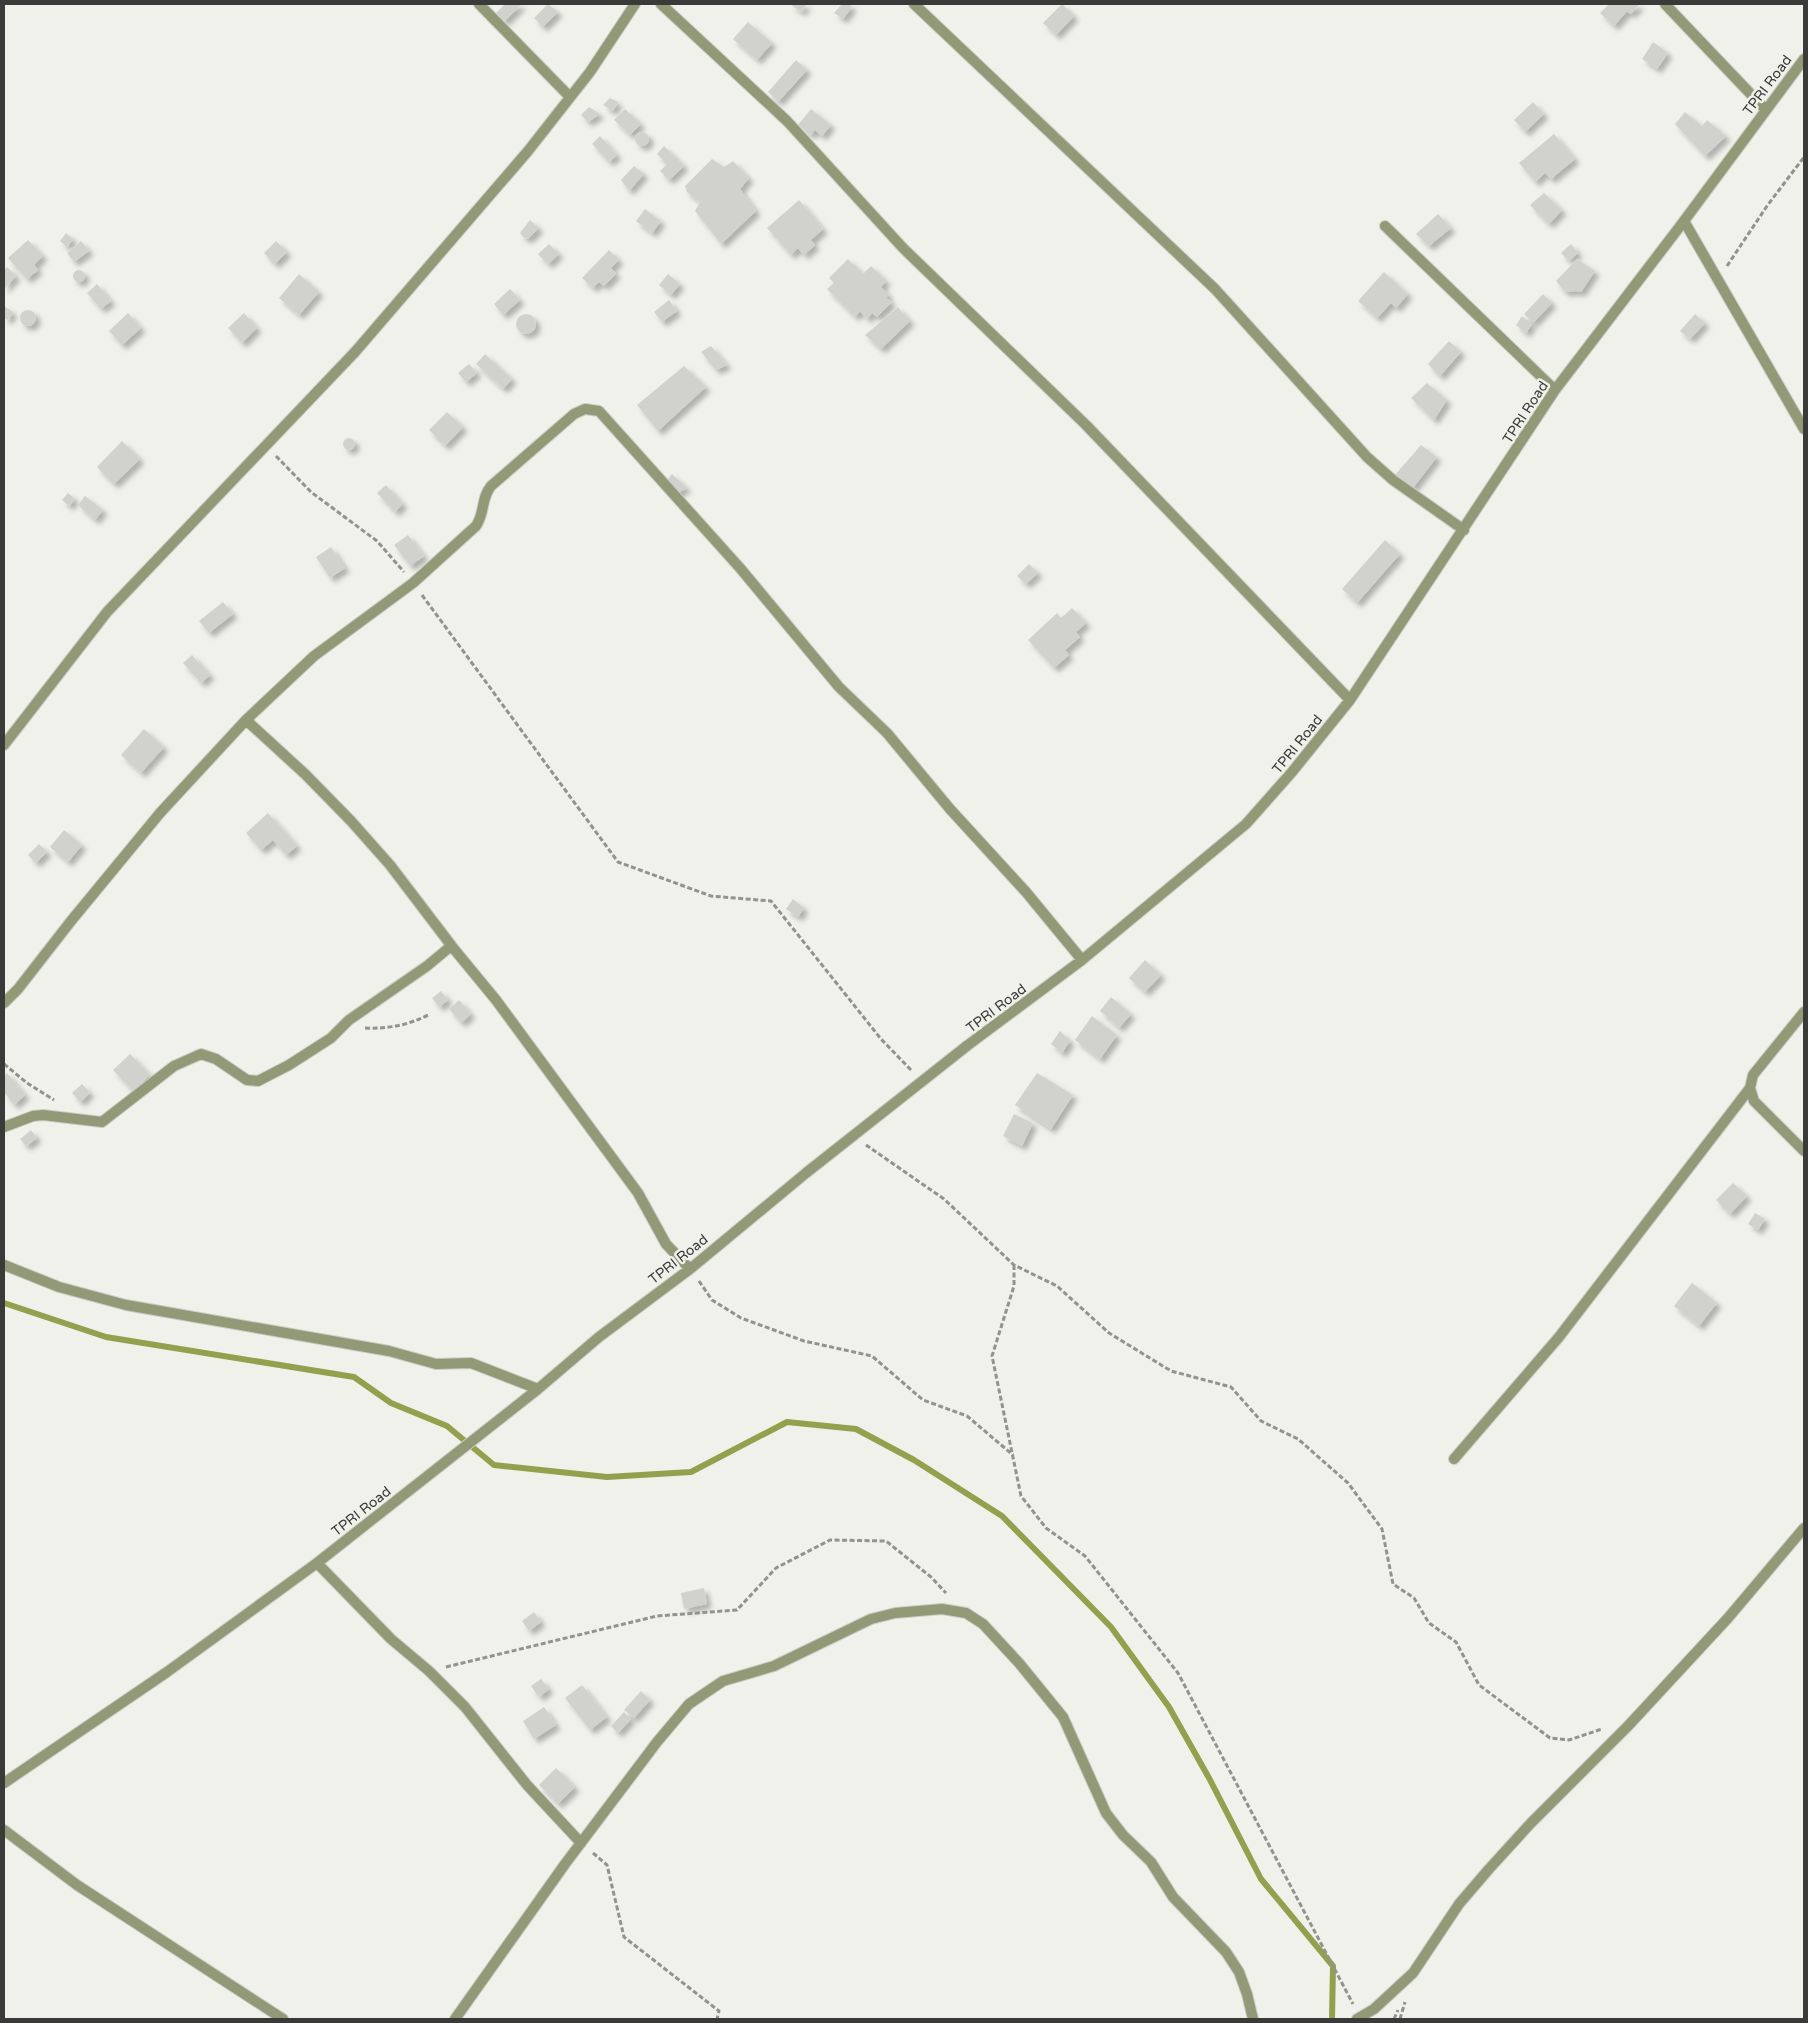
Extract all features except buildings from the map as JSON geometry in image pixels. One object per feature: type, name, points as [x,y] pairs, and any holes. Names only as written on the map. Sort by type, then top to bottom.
[{"type":"street","points":[[479,4],[570,97]]},
{"type":"street","points":[[4,745],[107,612],[355,352],[528,151],[590,72],[635,4]]},
{"type":"street","points":[[661,4],[786,121],[903,248],[1086,425],[1350,700]]},
{"type":"street","points":[[914,4],[1215,289],[1368,457],[1393,480],[1464,530]]},
{"type":"street","points":[[1665,4],[1765,109]]},
{"type":"street","name":"TPRI Road","points":[[4,1782],[167,1672],[317,1563],[538,1389],[599,1337],[690,1269],[852,1136],[1082,960],[1246,824],[1292,772],[1350,700],[1555,390],[1684,221],[1804,58]]},
{"type":"street","points":[[1684,221],[1804,428]]},
{"type":"street","points":[[1385,226],[1555,390]]},
{"type":"street","points":[[4,1003],[18,989],[160,813],[246,720],[314,656],[412,583],[476,526],[482,516],[485,494],[491,486],[574,414],[585,409],[599,411],[740,568],[839,688],[888,733],[950,809],[1026,892],[1082,960]]},
{"type":"street","points":[[246,720],[305,774],[351,821],[390,865],[451,946],[496,1000],[638,1193],[666,1244],[690,1269]]},
{"type":"street","points":[[4,1126],[33,1116],[43,1115],[102,1122],[174,1066],[201,1054],[216,1058],[247,1080],[258,1081],[289,1065],[340,1031],[349,1020],[427,966],[451,946]]},
{"type":"street","points":[[1454,1458],[1559,1337],[1750,1088],[1753,1076],[1804,1012]]},
{"type":"street","points":[[1750,1088],[1754,1102],[1804,1151]]},
{"type":"street","points":[[4,1265],[59,1287],[126,1305],[389,1351],[436,1364],[471,1363],[538,1389]]},
{"type":"street","points":[[1358,2018],[1374,2009],[1413,1973],[1459,1904],[1471,1890],[1531,1823],[1628,1726],[1728,1618],[1804,1528]]},
{"type":"street","points":[[317,1563],[391,1639],[465,1707],[527,1785],[581,1843]]},
{"type":"street","points":[[455,2019],[581,1843],[657,1742],[689,1704],[723,1681],[774,1666],[872,1618],[895,1613],[942,1609],[966,1613],[989,1631],[1019,1663],[1063,1717],[1106,1813],[1123,1835],[1151,1862],[1173,1897],[1226,1952],[1239,1972],[1253,2019]]},
{"type":"street","points":[[4,1830],[77,1886],[283,2019]]},
{"type":"path","points":[[1718,279],[1767,206],[1804,157]]},
{"type":"path","points":[[266,445],[311,492],[377,541],[412,583],[618,862],[711,896],[771,901],[881,1039],[922,1081]]},
{"type":"path","points":[[340,1031],[355,1028],[400,1026],[414,1023],[430,1014]]},
{"type":"path","points":[[4,1064],[27,1083],[58,1102]]},
{"type":"path","points":[[852,1136],[944,1199],[1014,1265],[1057,1286],[1109,1332],[1171,1372],[1231,1387],[1261,1420],[1298,1440],[1348,1483],[1382,1529],[1393,1584],[1414,1598],[1429,1623],[1456,1642],[1479,1685],[1550,1738],[1569,1740],[1600,1729],[1628,1726]]},
{"type":"path","points":[[1014,1265],[1014,1286],[992,1356],[1021,1496],[1046,1528],[1085,1556],[1178,1673],[1358,2018]]},
{"type":"path","points":[[690,1269],[712,1300],[741,1318],[804,1340],[872,1356],[923,1400],[967,1416],[1013,1456]]},
{"type":"path","points":[[428,1671],[657,1616],[737,1610],[776,1568],[830,1540],[886,1541],[931,1577],[966,1613]]},
{"type":"path","points":[[581,1843],[607,1865],[624,1937],[719,2011],[717,2019]]},
{"type":"waterway","points":[[4,1303],[106,1337],[354,1377],[391,1403],[447,1426],[494,1465],[607,1477],[691,1472],[787,1422],[856,1429],[914,1460],[1002,1516],[1111,1627],[1169,1707],[1209,1778],[1261,1879],[1333,1966],[1332,2019]]}]
